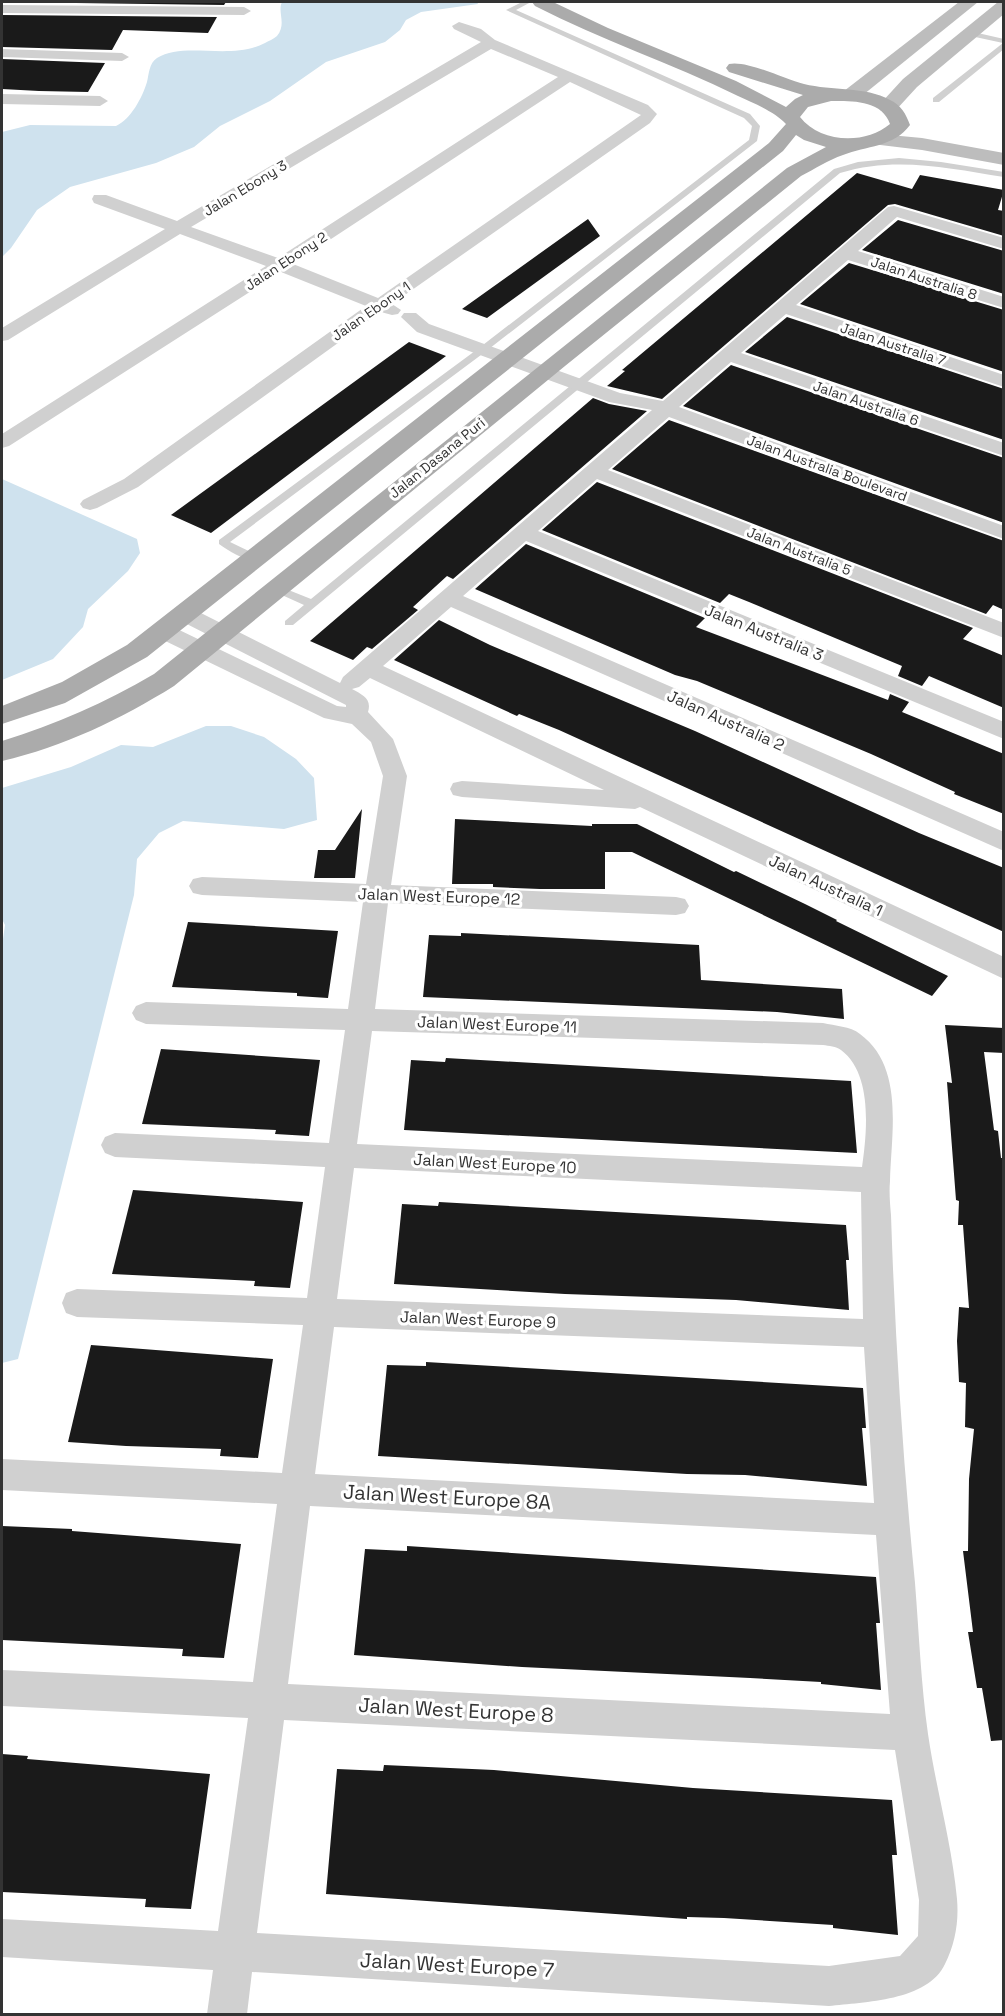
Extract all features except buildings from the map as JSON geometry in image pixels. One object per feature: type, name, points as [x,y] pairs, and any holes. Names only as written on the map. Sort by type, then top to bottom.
[{"type":"main road","points":[[541,2],[623,41],[754,96],[792,121],[805,134],[821,140],[870,141],[893,133],[908,118],[872,99],[790,86],[731,67],[620,21]]},
{"type":"main road","name":"Jalan Dasana Puri","points":[[2,715],[30,708],[87,682],[137,651],[776,147],[792,121],[793,109],[801,102],[841,95]]},
{"type":"main road","name":"Jalan Dasana Puri","points":[[2,751],[59,733],[124,704],[164,680],[550,366],[794,172],[834,151],[870,141]]},
{"type":"street","points":[[841,95],[969,2]]},
{"type":"street","points":[[1004,5],[910,83],[908,118],[1004,142]]},
{"type":"street","points":[[2,9],[244,11]]},
{"type":"street","points":[[459,26],[472,30],[488,39],[490,43],[568,77]]},
{"type":"street","name":"Jalan Ebony 3","points":[[2,336],[180,227],[490,43]]},
{"type":"street","points":[[2,53],[122,57]]},
{"type":"street","name":"Jalan Ebony 1","points":[[90,504],[131,483],[379,305],[645,120],[649,114],[643,108],[568,77]]},
{"type":"street","name":"Jalan Ebony 2","points":[[2,442],[280,265],[568,77]]},
{"type":"street","points":[[2,99],[100,101]]},
{"type":"street","points":[[870,141],[922,144],[1004,159]]},
{"type":"street","name":"Jalan Australia Boulevard","points":[[100,199],[280,265],[410,317],[438,318],[489,345],[586,379],[616,398],[658,406],[1004,533]]},
{"type":"street","points":[[448,598],[594,471],[658,406],[729,355],[894,211],[1004,244]]},
{"type":"street","name":"Jalan Australia 8","points":[[845,254],[1004,303]]},
{"type":"street","name":"Jalan Australia 7","points":[[783,307],[1004,381]]},
{"type":"street","name":"Jalan Australia 6","points":[[729,355],[1004,450]]},
{"type":"street","name":"Jalan Australia 5","points":[[594,471],[1004,631]]},
{"type":"street","name":"Jalan Australia 3","points":[[524,533],[1004,731]]},
{"type":"street","name":"Jalan Australia 1","points":[[448,598],[360,675],[648,801],[1004,969]]},
{"type":"street","name":"Jalan Australia 2","points":[[448,598],[1004,842]]},
{"type":"street","points":[[185,614],[357,701],[359,717],[381,739],[395,776],[296,1489],[227,2014]]},
{"type":"street","points":[[163,631],[333,714],[359,717]]},
{"type":"street","name":"Jalan Australia 1","points":[[462,789],[648,801]]},
{"type":"street","name":"Jalan West Europe 12","points":[[202,886],[676,906]]},
{"type":"street","name":"Jalan West Europe 11","points":[[146,1013],[823,1034],[848,1040],[863,1052],[871,1069],[877,1096],[879,1156],[875,1180]]},
{"type":"street","name":"Jalan West Europe 10","points":[[115,1145],[875,1180]]},
{"type":"street","points":[[875,1180],[879,1334],[910,1733]]},
{"type":"street","name":"Jalan West Europe 9","points":[[77,1303],[879,1334]]},
{"type":"street","name":"Jalan West Europe 8A","points":[[2,1474],[892,1520]]},
{"type":"street","name":"Jalan West Europe 8","points":[[2,1688],[910,1733]]},
{"type":"street","name":"Jalan West Europe 7","points":[[2,1938],[829,1986],[888,1979],[911,1972],[930,1954],[937,1936],[938,1900],[910,1733]]},
{"type":"lane","points":[[255,558],[232,549],[223,542],[489,345],[753,141],[756,126],[747,116],[510,10],[527,2]]},
{"type":"lane","points":[[969,33],[1004,43]]},
{"type":"lane","points":[[936,100],[1004,43]]},
{"type":"lane","points":[[655,74],[678,64]]},
{"type":"lane","points":[[289,623],[837,171],[870,161],[910,159],[1004,175]]},
{"type":"lane","points":[[277,589],[312,604]]},
{"type":"water","points":[[282,2],[477,2],[478,4],[421,12],[406,20],[400,30],[385,42],[326,62],[270,101],[220,126],[194,147],[156,163],[70,187],[37,210],[11,248],[2,257],[2,132],[30,125],[116,126],[126,118],[139,101],[154,60],[168,53],[180,51],[238,51],[265,43],[280,32]]},
{"type":"water","points":[[2,479],[137,539],[140,553],[128,571],[88,609],[83,627],[53,659],[2,680]]},
{"type":"water","points":[[206,726],[231,726],[264,737],[296,759],[314,778],[317,820],[284,829],[183,821],[159,833],[137,859],[134,895],[18,1359],[2,1363],[2,946],[5,925],[2,919],[2,788],[71,767],[121,745],[153,747]]}]
